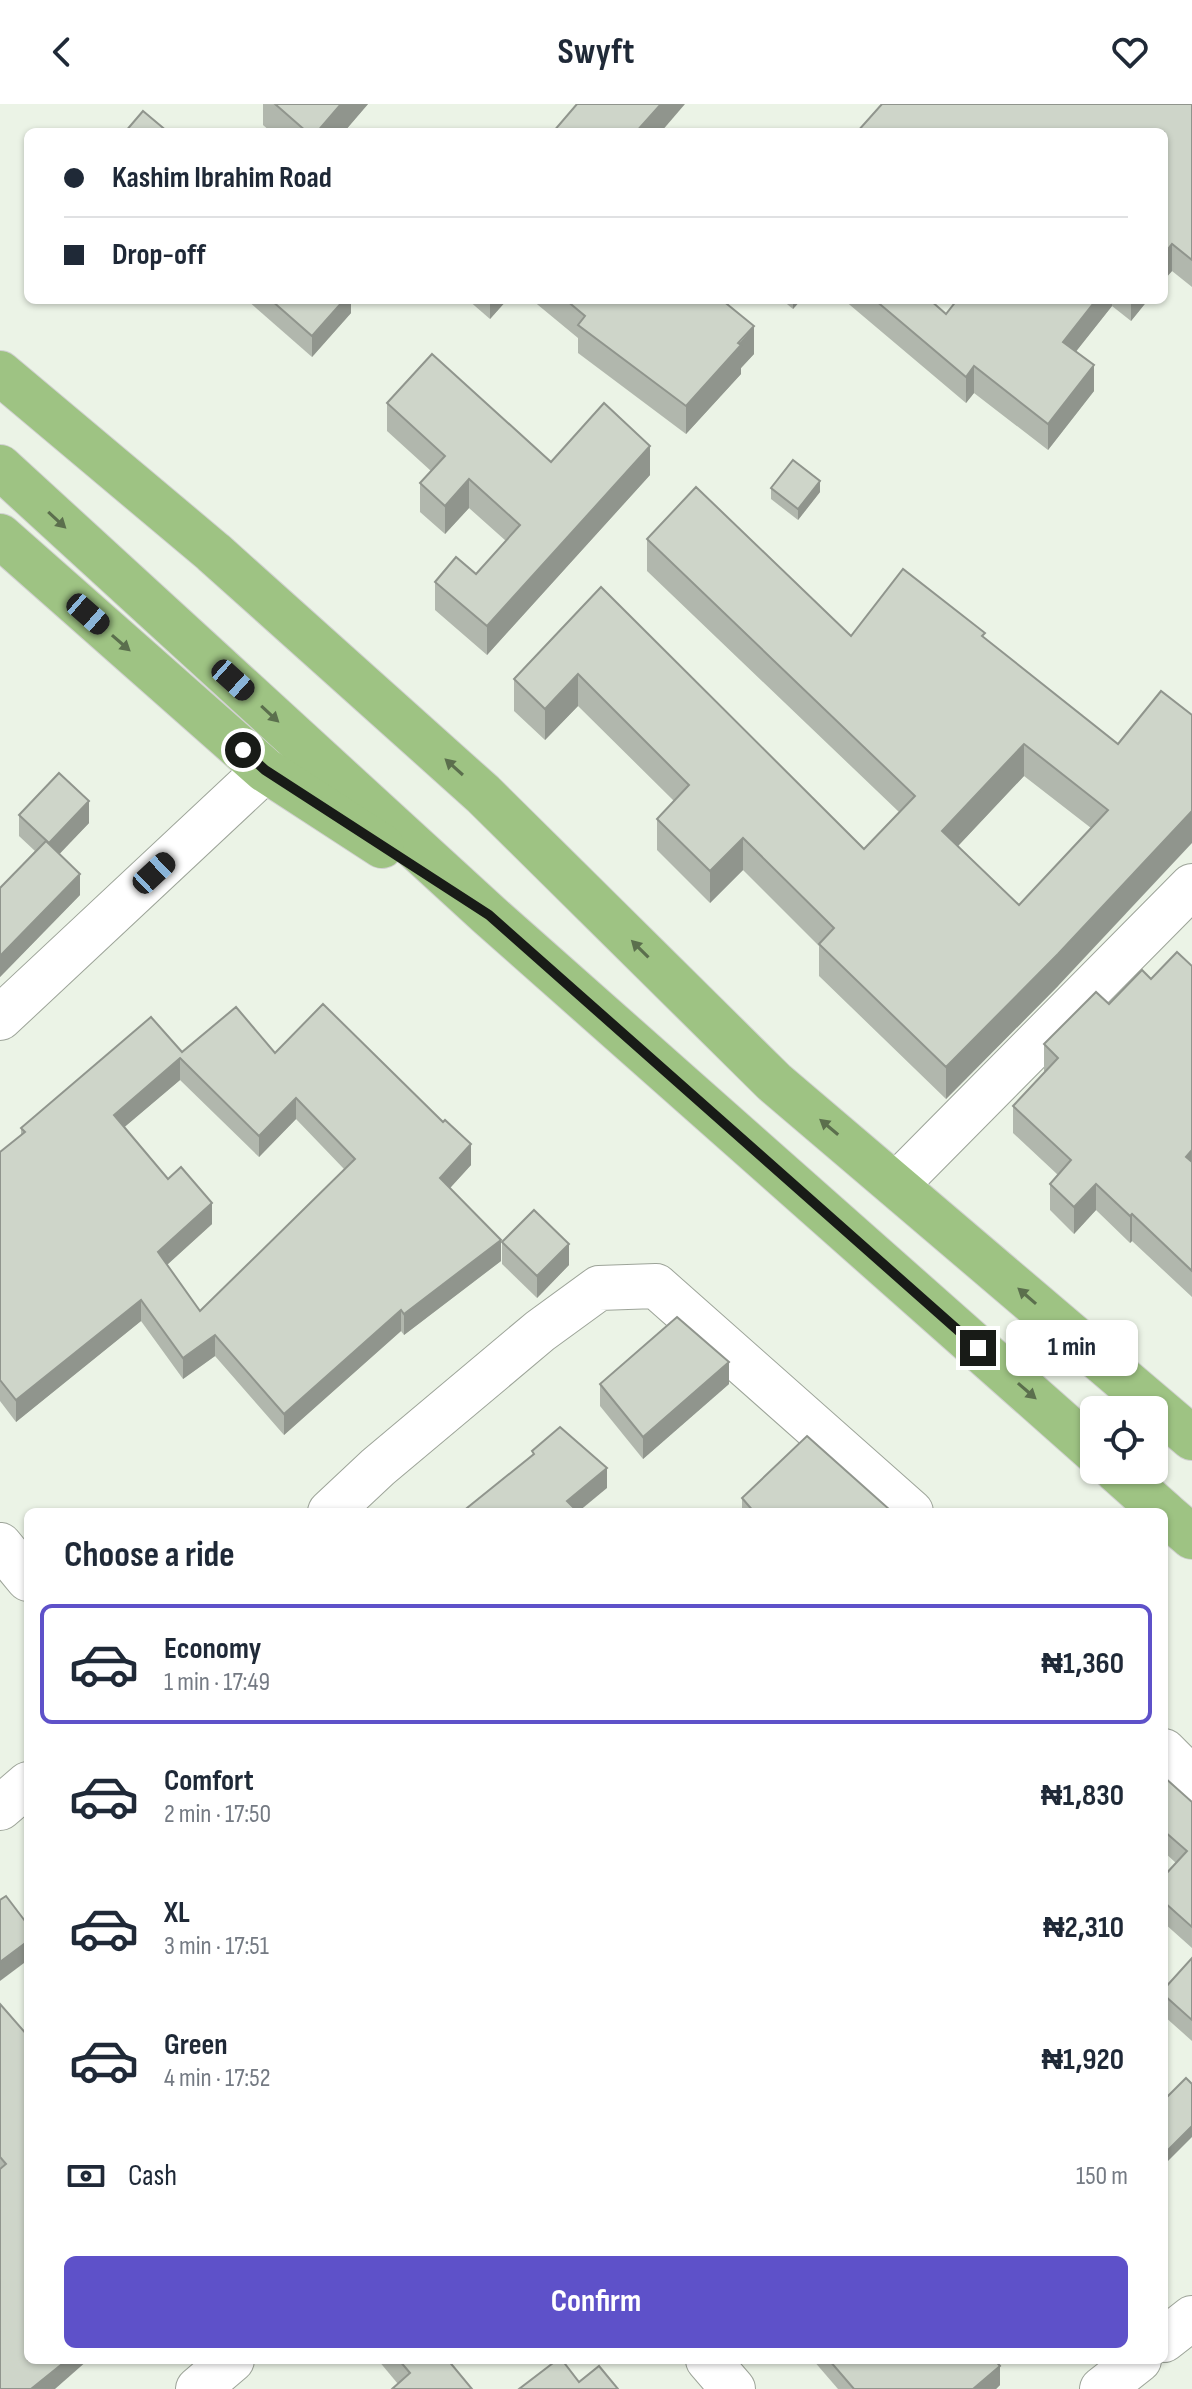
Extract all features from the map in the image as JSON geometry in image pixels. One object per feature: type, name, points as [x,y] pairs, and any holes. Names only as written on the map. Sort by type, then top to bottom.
[{"type":"highway","points":[[0,373],[213,552],[483,794],[774,1082],[1192,1438]]},
{"type":"highway","points":[[0,467],[489,915],[1080,1439]]},
{"type":"highway","points":[[0,536],[265,770],[489,915]]},
{"type":"highway","points":[[1132,1484],[1159,1508]]},
{"type":"highway","points":[[1168,1516],[1192,1537]]},
{"type":"street","points":[[0,1018],[265,770]]},
{"type":"street","points":[[897,1184],[1192,886]]},
{"type":"street","points":[[334,1508],[378,1467],[540,1331],[599,1288],[656,1286],[906,1508]]},
{"type":"street","points":[[0,1545],[24,1574]]},
{"type":"street","points":[[1168,1755],[1192,1779]]},
{"type":"street","points":[[0,1808],[24,1787]]},
{"type":"street","points":[[1168,2337],[1192,2318]]},
{"type":"street","points":[[198,2389],[227,2364]]},
{"type":"street","points":[[711,2364],[733,2389]]},
{"type":"street","points":[[1102,2389],[1134,2364]]},
{"type":"building","points":[[275,104],[341,104],[320,128],[302,128]]},
{"type":"building","points":[[577,104],[661,104],[640,128],[556,128]]},
{"type":"building","points":[[882,104],[1192,104],[1192,260],[1172,244],[1168,249],[1168,128],[861,128]]},
{"type":"building","points":[[143,111],[163,128],[128,128]]},
{"type":"building","points":[[276,304],[340,304],[312,336]]},
{"type":"building","points":[[571,304],[727,304],[754,326],[738,343],[741,345],[686,406],[578,325],[585,316]]},
{"type":"building","points":[[880,304],[935,304],[946,314],[954,304],[1093,304],[1063,342],[1094,365],[1048,424],[974,366],[966,377]]},
{"type":"building","points":[[432,354],[551,462],[604,403],[650,446],[487,626],[435,582],[456,557],[476,574],[520,525],[469,479],[445,506],[420,483],[445,456],[387,403]]},
{"type":"building","points":[[793,460],[820,481],[798,509],[771,488]]},
{"type":"building","points":[[696,487],[851,636],[903,569],[1118,744],[1161,691],[1192,715],[1192,811],[1058,954],[946,1067],[819,944],[834,928],[743,838],[710,871],[657,819],[689,785],[578,674],[545,709],[514,679],[601,587],[864,849],[915,796],[647,539]],"holes":[[[1024,744],[1108,810],[1019,905],[942,831]]]},
{"type":"building","points":[[59,773],[89,801],[49,843],[19,815]]},
{"type":"building","points":[[46,841],[80,874],[0,956],[0,888]]},
{"type":"building","points":[[1177,952],[1192,966],[1192,1150],[1186,1157],[1192,1162],[1192,1271],[1096,1184],[1074,1207],[1050,1184],[1071,1160],[1013,1106],[1058,1058],[1044,1044],[1096,992],[1109,1004],[1142,970],[1151,979]]},
{"type":"building","points":[[323,1004],[443,1122],[445,1120],[471,1144],[440,1178],[501,1240],[404,1314],[401,1310],[284,1414],[215,1335],[183,1358],[141,1300],[16,1400],[0,1380],[0,1152],[25,1132],[21,1128],[151,1017],[182,1052],[236,1007],[275,1053]],"holes":[[[180,1058],[259,1136],[296,1098],[355,1159],[200,1311],[158,1252],[212,1203],[181,1167],[168,1179],[114,1115]]]},
{"type":"building","points":[[534,1210],[569,1244],[537,1276],[502,1242]]},
{"type":"building","points":[[677,1317],[729,1362],[643,1437],[600,1384]]},
{"type":"building","points":[[560,1427],[607,1468],[567,1501],[574,1508],[467,1508],[534,1454],[532,1451]]},
{"type":"building","points":[[807,1436],[888,1508],[751,1508],[742,1498]]},
{"type":"building","points":[[1168,1781],[1192,1802],[1192,1927],[1168,1906],[1168,1872],[1187,1851],[1168,1834]]},
{"type":"building","points":[[6,1896],[24,1920],[24,1944],[0,1962],[0,1900]]},
{"type":"building","points":[[1192,1958],[1192,2020],[1168,1999],[1168,1985]]},
{"type":"building","points":[[0,2004],[24,2031],[24,2364],[62,2364],[31,2389],[0,2389],[0,2169],[6,2164],[0,2157]]},
{"type":"building","points":[[1186,2078],[1192,2084],[1192,2126],[1168,2150],[1168,2096]]},
{"type":"building","points":[[402,2364],[451,2364],[472,2389],[392,2389],[410,2373]]},
{"type":"building","points":[[552,2364],[565,2364],[579,2382],[599,2366],[618,2389],[519,2389]]},
{"type":"building","points":[[832,2364],[1000,2366],[973,2389],[854,2389]]},
{"type":"route","points":[[243,750],[265,770],[489,915],[978,1348]]}]
